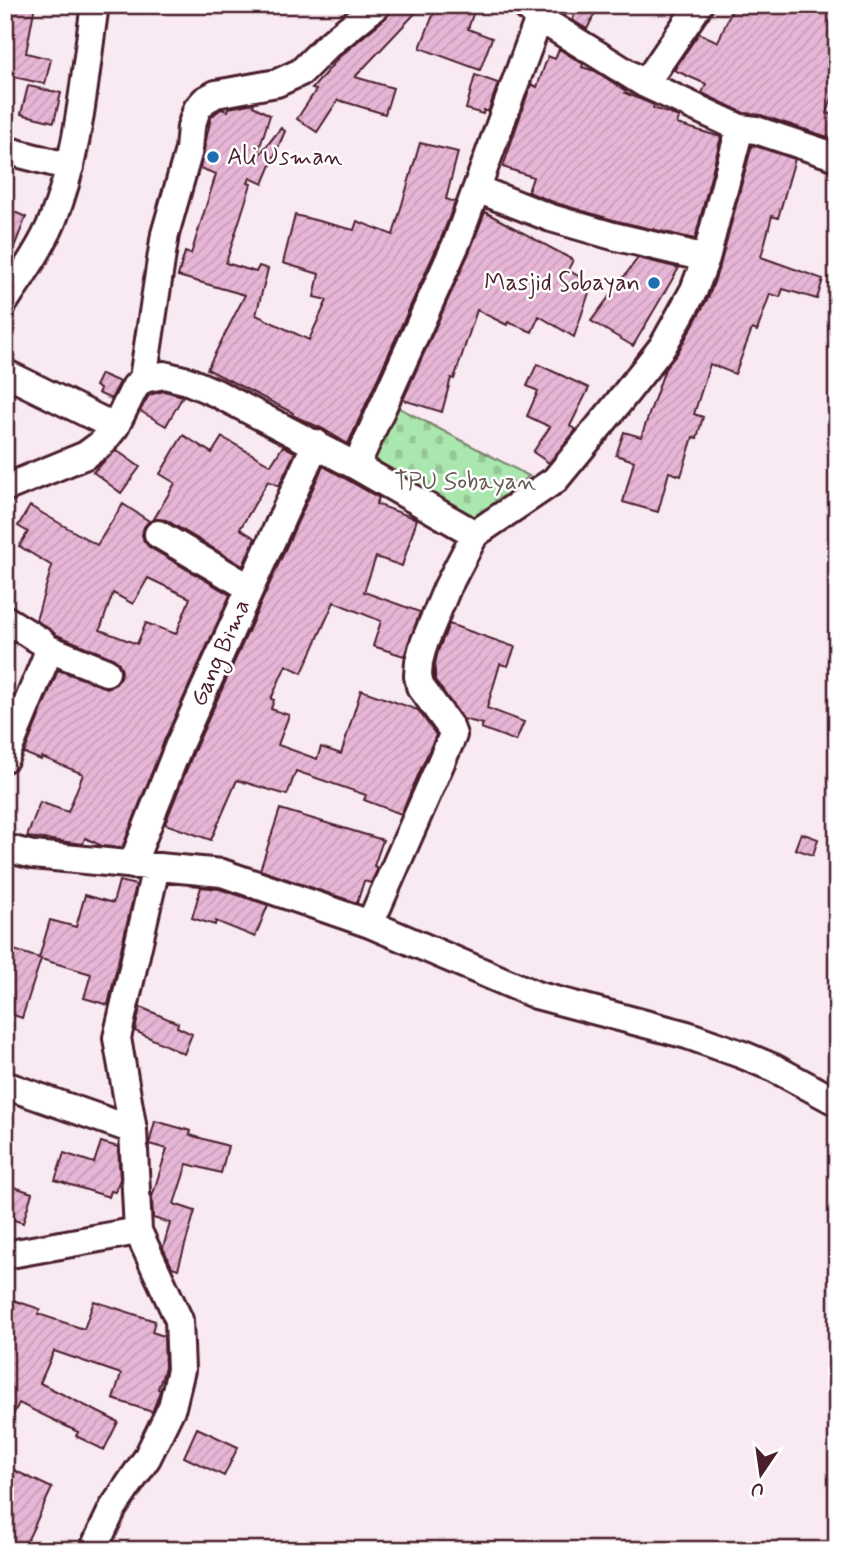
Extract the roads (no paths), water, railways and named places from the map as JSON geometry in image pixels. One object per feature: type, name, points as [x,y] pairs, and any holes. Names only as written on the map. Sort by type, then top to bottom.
[{"type":"street","points":[[5,301],[38,251],[51,224],[70,167],[95,5]]},
{"type":"street","points":[[5,488],[86,455],[116,427],[129,397],[143,379],[165,234],[189,150],[191,127],[197,108],[216,94],[277,83],[302,72],[327,46],[377,5]]},
{"type":"street","points":[[645,85],[699,5]]},
{"type":"street","points":[[356,466],[434,297],[477,189],[515,80],[532,11],[645,85],[740,128],[756,130],[837,157]]},
{"type":"street","points":[[370,924],[452,741],[450,727],[420,686],[419,662],[447,588],[475,534],[555,480],[663,346],[694,290],[706,258],[740,128]]},
{"type":"street","points":[[5,150],[70,167]]},
{"type":"street","points":[[477,189],[551,218],[706,258]]},
{"type":"street","points":[[5,373],[116,427]]},
{"type":"street","points":[[143,379],[164,375],[188,381],[316,443],[475,534]]},
{"type":"street","name":"Gang Bima","points":[[138,1231],[133,1130],[117,1038],[144,866],[179,745],[316,443]]},
{"type":"street","points":[[158,534],[250,588]]},
{"type":"street","points":[[5,619],[47,648],[106,672]]},
{"type":"street","points":[[5,758],[46,658],[47,648]]},
{"type":"street","points":[[5,848],[33,855],[222,873],[370,924],[536,995],[687,1035],[744,1055],[837,1102]]},
{"type":"street","points":[[5,1085],[133,1130]]},
{"type":"street","points":[[5,1255],[138,1231],[179,1320],[181,1370],[172,1407],[148,1458],[113,1508],[93,1550]]},
{"type":"place","name":"Ali Usman","points":[[213,157]]},
{"type":"place","name":"Masjid Sobayan","points":[[654,283]]},
{"type":"park label","name":"TPU Sobayan","points":[[465,482]]}]
